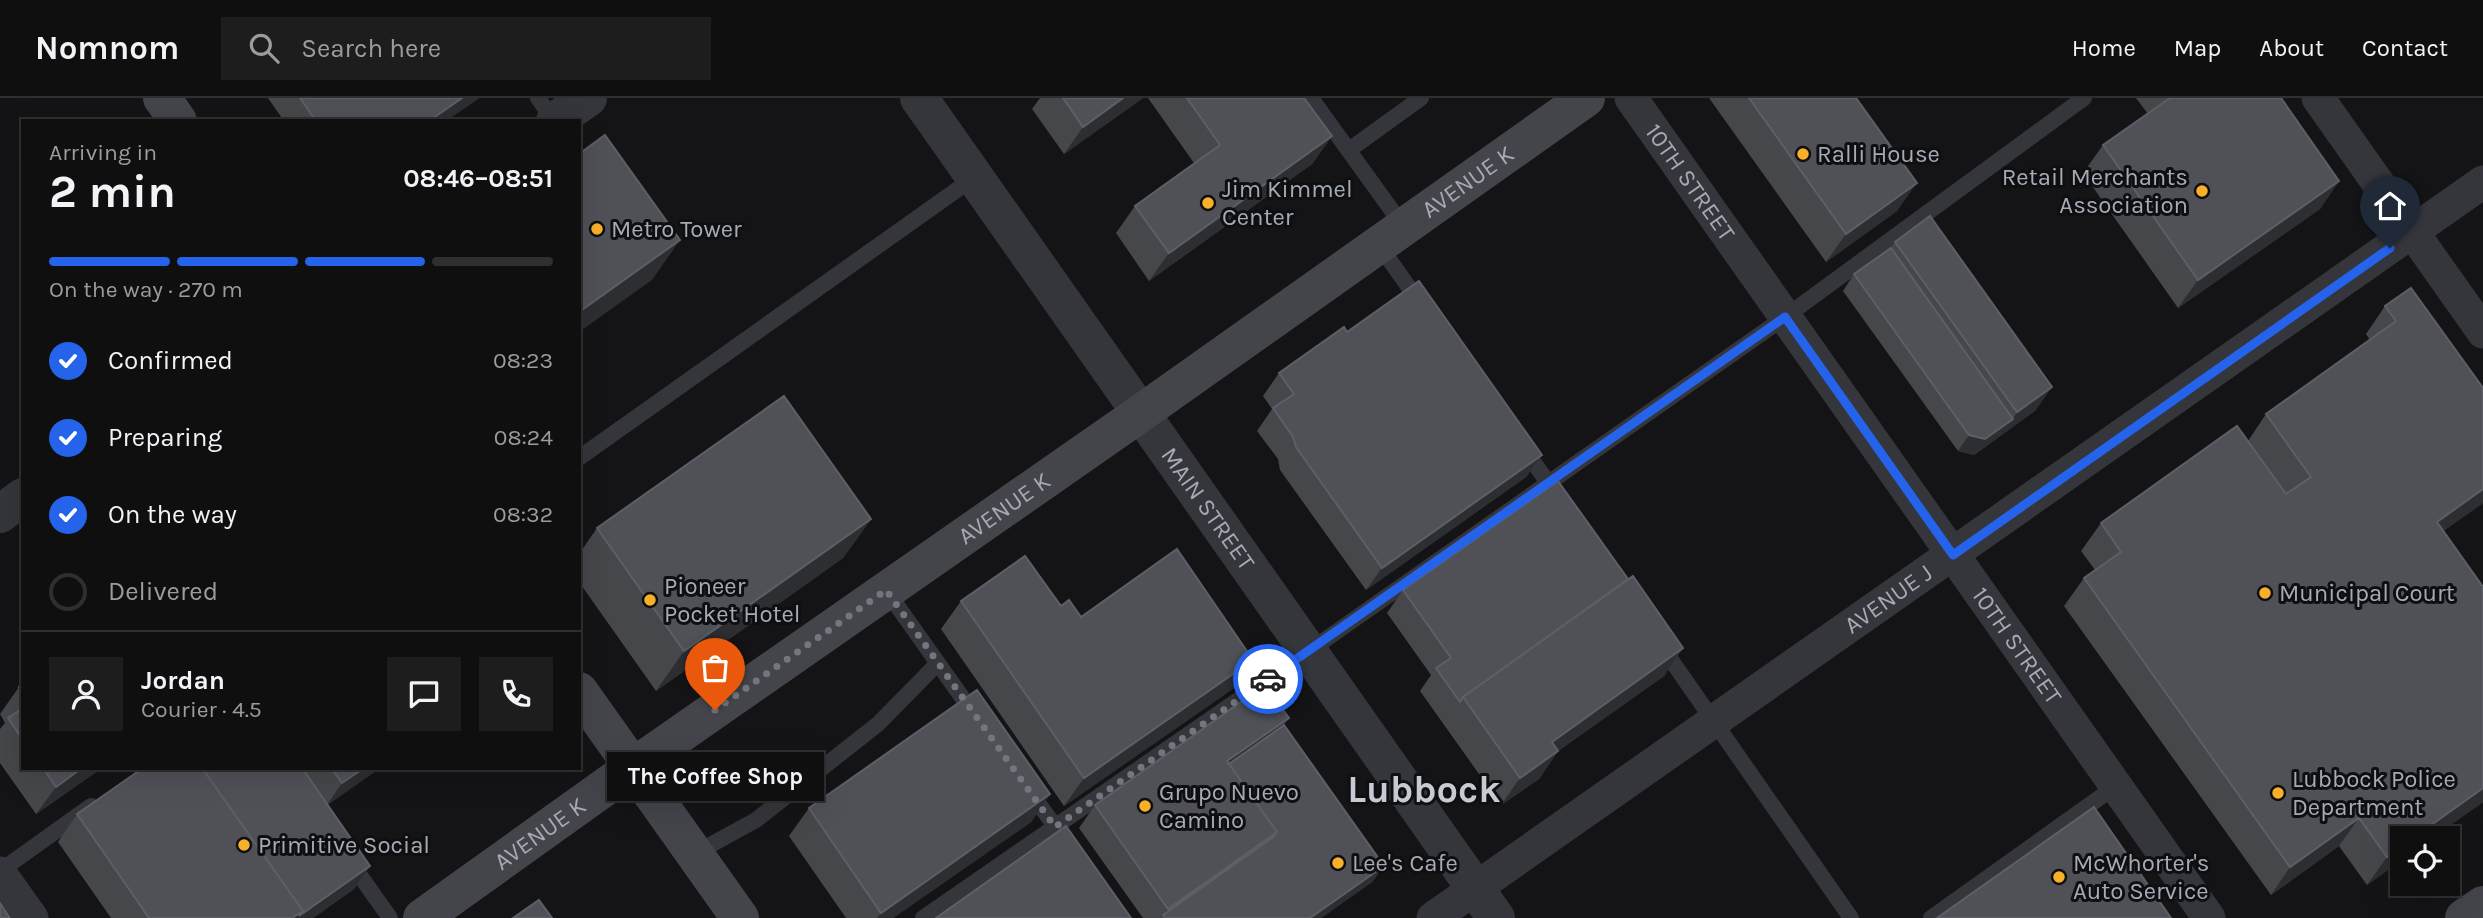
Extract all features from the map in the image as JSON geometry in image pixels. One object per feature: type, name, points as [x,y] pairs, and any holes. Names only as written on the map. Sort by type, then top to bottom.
[{"type":"main road","points":[[162,98],[177,119]]},
{"type":"main road","name":"AVENUE K","points":[[422,918],[1586,98]]},
{"type":"main road","points":[[581,694],[740,918]]},
{"type":"main road","points":[[2464,918],[2483,905]]},
{"type":"street","points":[[558,119],[588,98]]},
{"type":"street","name":"MAIN STREET","points":[[919,98],[1486,903]]},
{"type":"street","name":"10TH STREET","points":[[1631,98],[2209,918]]},
{"type":"street","points":[[2318,98],[2483,332]]},
{"type":"street","name":"AVENUE J","points":[[1433,918],[1486,903],[1714,722],[2483,182]]},
{"type":"street","points":[[0,514],[21,499]]},
{"type":"street","points":[[0,872],[32,918]]},
{"type":"lane","points":[[538,98],[554,119]]},
{"type":"lane","points":[[1311,98],[1349,150],[1433,321]]},
{"type":"lane","points":[[1349,150],[1421,98]]},
{"type":"lane","points":[[923,918],[1785,317],[2084,98]]},
{"type":"lane","points":[[581,457],[975,177]]},
{"type":"lane","points":[[1517,440],[1564,505]]},
{"type":"lane","points":[[886,590],[985,729]]},
{"type":"lane","points":[[1656,638],[1851,918]]},
{"type":"lane","points":[[694,853],[756,820],[878,724],[938,663]]},
{"type":"lane","points":[[1024,783],[1069,847]]},
{"type":"lane","points":[[1931,918],[2116,786]]},
{"type":"lane","points":[[0,872],[103,798]]},
{"type":"lane","points":[[345,855],[390,918]]},
{"type":"building","points":[[300,98],[462,98],[432,119],[315,119]]},
{"type":"building","points":[[1063,98],[1123,98],[1083,127]]},
{"type":"building","name":"Jim Kimmel Center","points":[[1187,98],[1304,98],[1332,136],[1169,253],[1135,206],[1220,145]]},
{"type":"building","points":[[1749,98],[1856,98],[1917,183],[1846,234]]},
{"type":"building","name":"Retail Merchants Association","points":[[2170,98],[2281,98],[2339,181],[2198,280],[2103,145]]},
{"type":"building","points":[[605,135],[680,240],[581,311],[581,153]]},
{"type":"building","points":[[1930,216],[2052,387],[2017,412],[1895,242]]},
{"type":"building","points":[[1891,248],[2013,419],[1985,439],[1969,435],[1854,274]]},
{"type":"building","points":[[1419,281],[1542,455],[1382,568],[1296,447],[1293,437],[1273,408],[1294,394],[1279,373],[1344,327],[1347,332]]},
{"type":"building","name":"Municipal Court","points":[[2411,288],[2483,388],[2483,489],[2437,522],[2483,587],[2483,788],[2430,826],[2390,826],[2390,855],[2387,857],[2359,818],[2290,867],[2084,578],[2121,552],[2101,523],[2237,426],[2286,494],[2311,477],[2266,414],[2396,321],[2385,306]]},
{"type":"building","points":[[784,396],[871,519],[684,651],[597,528]]},
{"type":"building","points":[[1558,481],[1628,579],[1463,697],[1460,702],[1436,668],[1451,658],[1403,590]]},
{"type":"building","points":[[1177,549],[1253,660],[1084,778],[961,601],[1025,556],[1061,606],[1069,600],[1081,617]]},
{"type":"building","points":[[1633,576],[1683,648],[1552,742],[1558,751],[1520,778],[1463,697]]},
{"type":"building","points":[[1265,685],[1289,718],[1227,761],[1277,832],[1168,909],[1095,805]]},
{"type":"building","points":[[977,690],[1050,794],[881,913],[809,808]]},
{"type":"building","points":[[21,709],[21,737],[8,718]]},
{"type":"building","points":[[1284,725],[1384,866],[1310,918],[1165,918],[1163,915],[1277,832],[1229,764]]},
{"type":"building","points":[[44,770],[79,770],[56,787]]},
{"type":"building","points":[[140,770],[203,770],[303,911],[292,918],[149,918],[77,814]]},
{"type":"building","points":[[203,770],[303,770],[370,866],[299,916],[303,911]]},
{"type":"building","points":[[332,770],[361,770],[342,783]]},
{"type":"building","points":[[2094,807],[2171,918],[1937,918]]},
{"type":"building","points":[[1066,826],[1131,918],[936,918]]},
{"type":"building","points":[[539,900],[552,918],[513,918]]},
{"type":"building","points":[[0,903],[10,918],[0,918]]},
{"type":"way so far","points":[[715,710],[886,590],[1055,827],[1268,679]]},
{"type":"place","name":"Ralli House","points":[[1803,154]]},
{"type":"place","name":"Retail Merchants Association","points":[[2202,191]]},
{"type":"place","name":"Jim Kimmel Center","points":[[1208,203]]},
{"type":"place","name":"Metro Tower","points":[[597,229]]},
{"type":"place","name":"Municipal Court","points":[[2265,593]]},
{"type":"place","name":"Pioneer Pocket Hotel","points":[[650,600]]},
{"type":"place","name":"The Coffee Shop","points":[[715,710]]},
{"type":"place","name":"Lubbock Police Department","points":[[2278,793]]},
{"type":"place","name":"Grupo Nuevo Camino","points":[[1145,806]]},
{"type":"place","name":"Primitive Social","points":[[244,845]]},
{"type":"place","name":"Lee's Cafe","points":[[1338,863]]},
{"type":"place","name":"McWhorter's Auto Service","points":[[2059,877]]},
{"type":"district","name":"Lubbock","points":[[1424,789]]},
{"type":"route","points":[[1268,679],[1785,317],[1953,555],[2390,248]]}]
